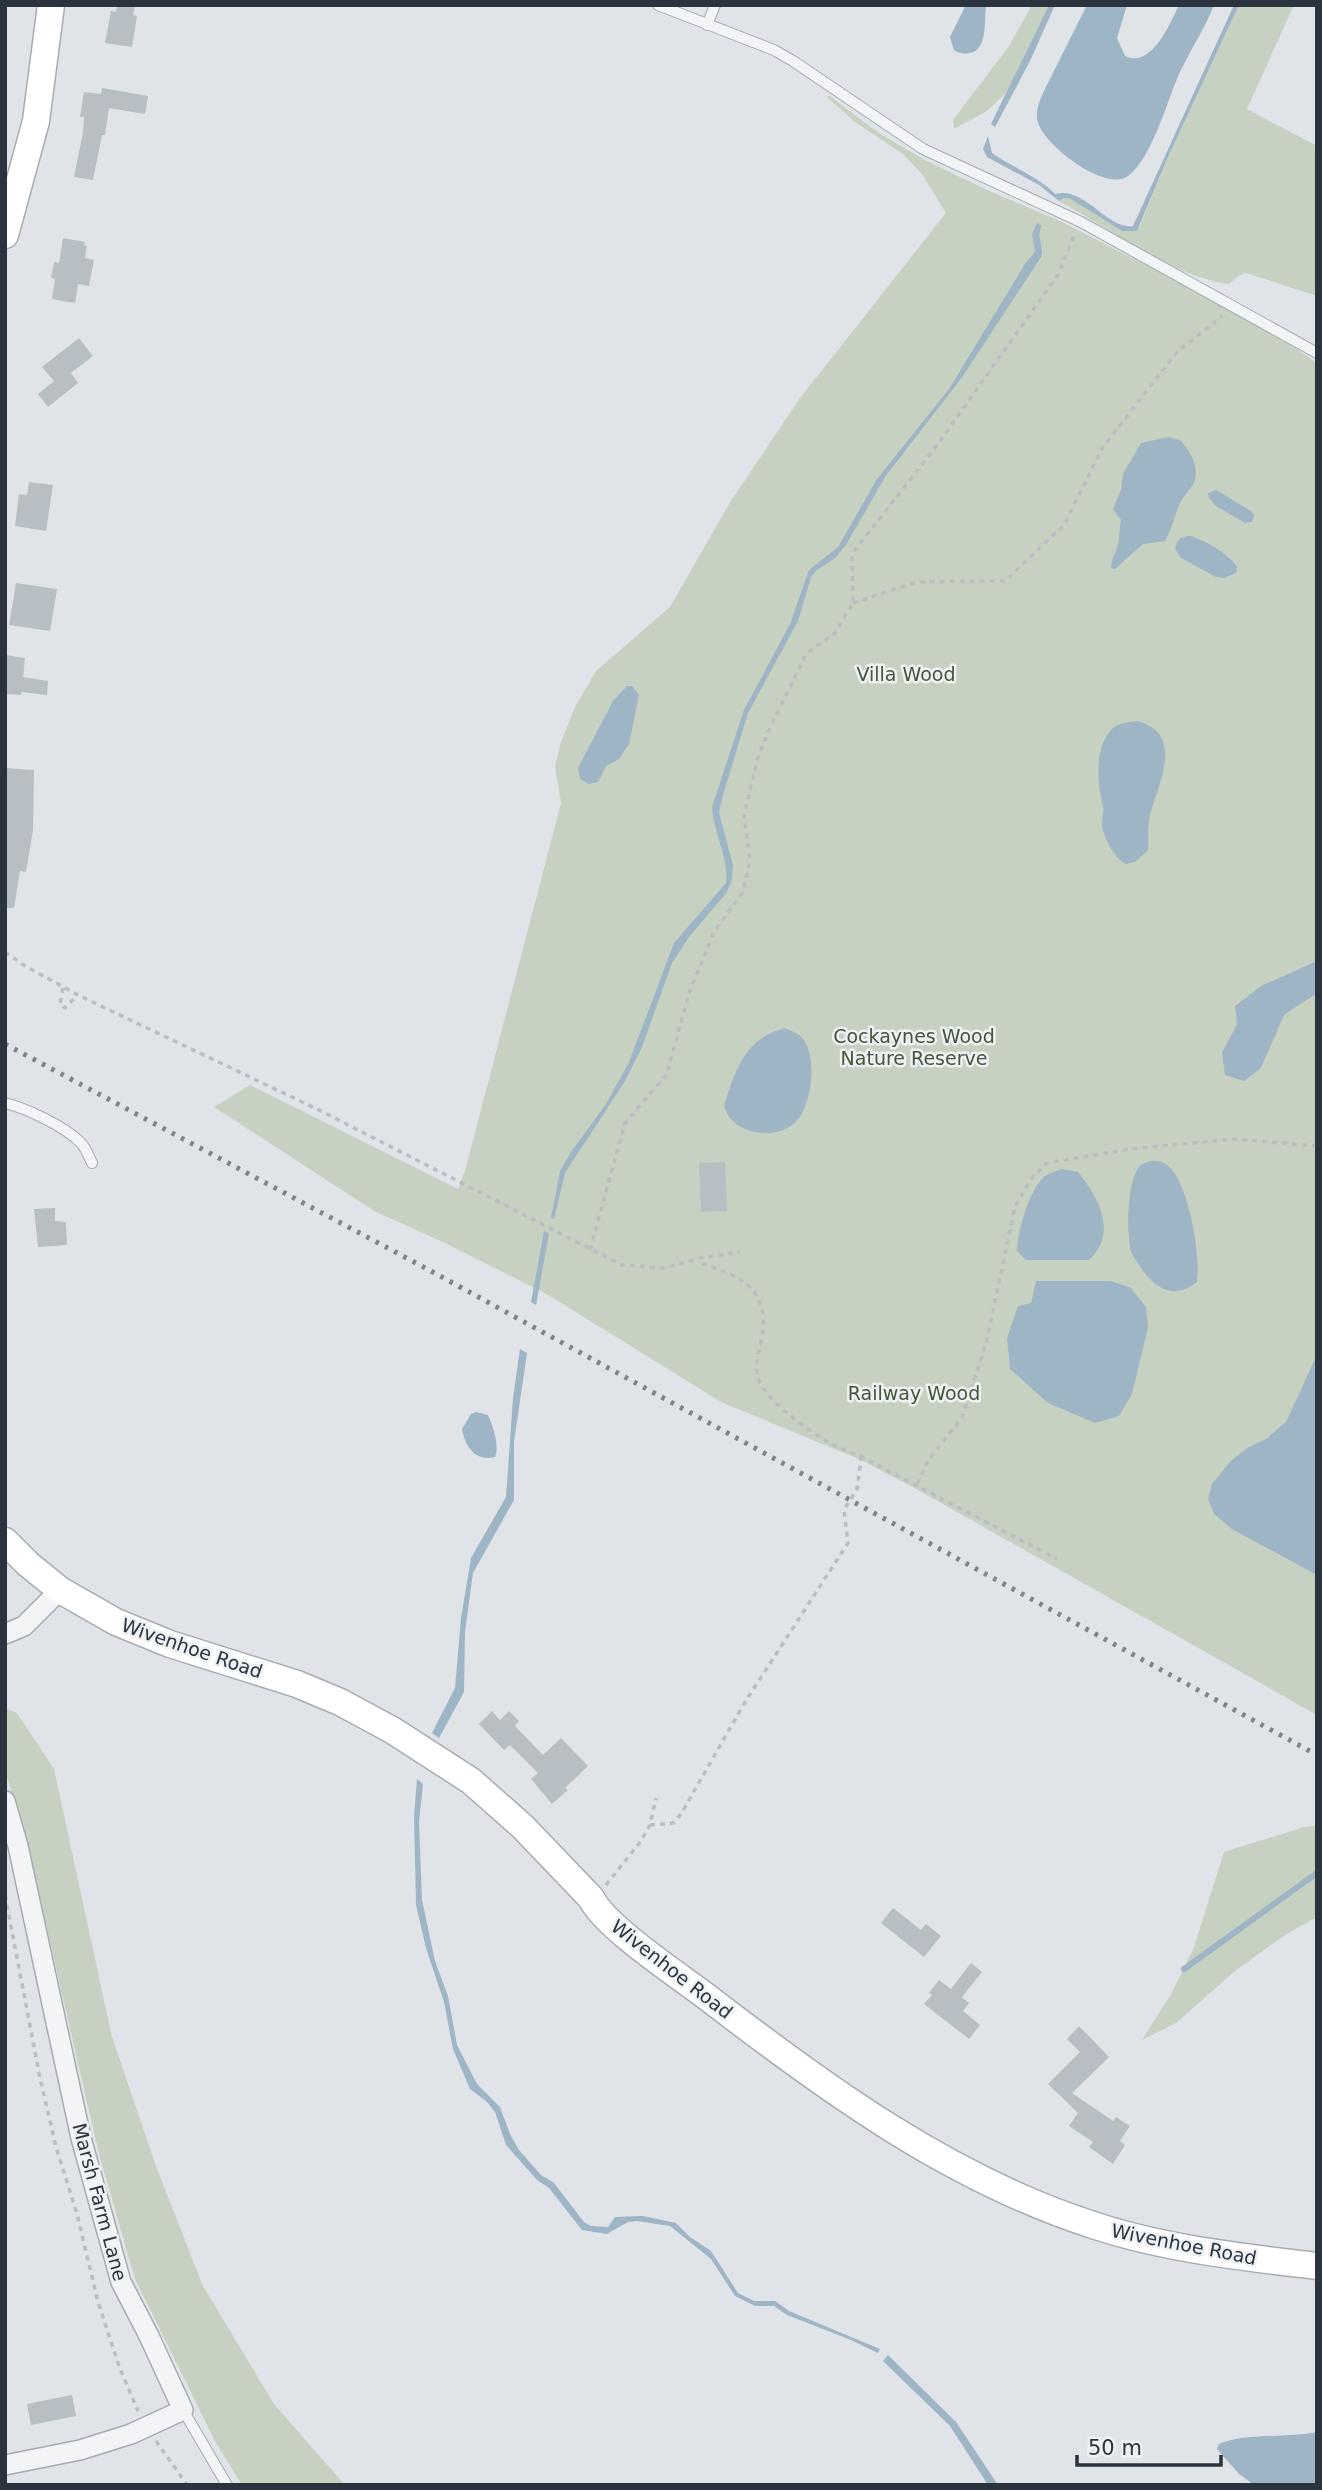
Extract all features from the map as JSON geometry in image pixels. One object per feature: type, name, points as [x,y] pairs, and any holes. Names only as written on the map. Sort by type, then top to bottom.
[{"type":"street","points":[[5,235],[36,121],[51,5]]},
{"type":"street","name":"Wivenhoe Road","points":[[5,1541],[60,1590],[92,1610],[142,1634],[319,1693],[367,1716],[471,1781],[496,1801],[592,1898],[597,1910],[621,1931],[771,2045],[934,2155],[1046,2209],[1113,2231],[1198,2250],[1317,2266]]},
{"type":"street","points":[[5,1634],[23,1626],[60,1590]]},
{"type":"street","name":"Marsh Farm Lane","points":[[5,1801],[20,1857],[81,2138],[121,2282],[183,2410]]},
{"type":"street","points":[[5,2465],[94,2446],[131,2434],[183,2410]]},
{"type":"lane","points":[[658,5],[774,50],[923,149],[1081,222],[1317,353]]},
{"type":"lane","points":[[707,25],[715,5]]},
{"type":"lane","points":[[5,1103],[62,1129],[81,1143],[92,1163]]},
{"type":"lane","points":[[183,2410],[227,2485]]},
{"type":"path","points":[[590,1250],[625,1123],[667,1074],[689,993],[714,932],[743,892],[750,860],[744,814],[758,757],[766,737],[806,654],[835,633],[853,603],[852,554],[938,444],[1058,275],[1075,233]]},
{"type":"path","points":[[853,603],[916,582],[1005,581],[1064,526],[1103,447],[1177,352],[1234,307]]},
{"type":"path","points":[[5,952],[63,988],[319,1110],[622,1265],[664,1268],[739,1252]]},
{"type":"path","points":[[63,988],[60,1004],[65,1008],[78,995]]},
{"type":"path","points":[[917,1484],[929,1459],[962,1418],[986,1344],[1015,1207],[1031,1180],[1047,1163],[1130,1149],[1234,1139],[1317,1146]]},
{"type":"path","points":[[703,1264],[706,1258]]},
{"type":"path","points":[[695,1261],[721,1269],[758,1295],[764,1310],[764,1322],[757,1372],[761,1386],[791,1415],[831,1444],[917,1484],[1058,1559]]},
{"type":"path","points":[[650,1825],[673,1823],[681,1814],[745,1702],[848,1543],[845,1510],[857,1489],[860,1456]]},
{"type":"path","points":[[606,1885],[641,1841],[650,1825],[656,1798]]},
{"type":"green space","points":[[1032,5],[1049,5],[1006,93],[987,111],[954,129],[953,120],[1009,46]]},
{"type":"green space","points":[[1239,5],[1294,5],[1247,109],[1317,146],[1317,296],[1246,273],[1229,284],[1185,272],[1141,250],[1059,201],[1069,198],[1122,231],[1139,228],[1168,157]]},
{"type":"green space","name":"Cockaynes Wood Nature Reserve","points":[[828,95],[879,133],[923,159],[1060,221],[1156,270],[1291,345],[1317,363],[1317,1715],[918,1490],[861,1460],[721,1402],[545,1293],[376,1212],[214,1107],[250,1085],[458,1189],[465,1171],[561,803],[555,767],[561,742],[575,707],[596,671],[670,607],[729,504],[800,398],[946,213],[922,174],[903,154],[855,122],[827,97]]},
{"type":"green space","points":[[5,1708],[17,1713],[54,1769],[112,2037],[157,2169],[203,2286],[274,2404],[345,2485],[242,2485],[215,2441],[135,2279],[99,2154],[36,1881],[5,1770]]},
{"type":"green space","points":[[1317,1826],[1317,1917],[1285,1935],[1235,1971],[1176,2023],[1142,2040],[1171,1994],[1193,1950],[1224,1852],[1304,1827]]},
{"type":"water","points":[[966,5],[986,6],[984,34],[980,46],[976,51],[963,54],[954,50],[950,37]]},
{"type":"water","points":[[1049,5],[1055,5],[1030,61],[995,127],[991,124]]},
{"type":"water","points":[[1087,5],[1127,5],[1117,38],[1125,56],[1134,58],[1151,51],[1179,5],[1214,5],[1180,72],[1145,156],[1128,176],[1118,179],[1105,178],[1091,172],[1062,153],[1041,129],[1037,119],[1043,93]]},
{"type":"water","points":[[1234,5],[1239,5],[1168,157],[1137,231],[1122,231],[1069,198],[1059,201],[1039,185],[987,157],[983,149],[988,136],[992,153],[1042,183],[1055,194],[1076,196],[1114,222],[1133,226]]},
{"type":"water","points":[[1037,223],[1042,226],[1039,234],[1041,257],[963,376],[885,477],[846,545],[835,558],[811,577],[798,621],[748,713],[722,798],[719,813],[733,865],[732,880],[727,892],[689,937],[672,963],[642,1047],[625,1081],[565,1173],[554,1219],[551,1218],[560,1171],[606,1104],[629,1062],[674,943],[726,883],[725,863],[712,807],[744,710],[790,624],[809,570],[838,547],[877,479],[949,389],[1035,252],[1032,234]]},
{"type":"water","points":[[1168,437],[1180,440],[1188,450],[1194,462],[1195,480],[1180,502],[1165,541],[1143,544],[1115,569],[1111,568],[1119,541],[1121,520],[1113,509],[1121,490],[1123,474],[1141,443]]},
{"type":"water","points":[[1216,490],[1251,511],[1254,515],[1252,522],[1245,523],[1216,506],[1208,493]]},
{"type":"water","points":[[1190,536],[1222,552],[1237,567],[1236,573],[1225,578],[1216,577],[1181,558],[1175,549],[1176,544],[1182,538]]},
{"type":"water","points":[[627,686],[632,686],[639,695],[629,744],[619,759],[606,766],[598,782],[589,784],[580,779],[578,768],[613,701]]},
{"type":"water","points":[[1137,721],[1151,727],[1160,736],[1165,759],[1150,816],[1148,850],[1135,862],[1126,864],[1114,852],[1104,834],[1098,767],[1102,746],[1112,729],[1120,724]]},
{"type":"water","points":[[1317,961],[1317,993],[1284,1015],[1261,1068],[1244,1081],[1225,1075],[1222,1053],[1237,1024],[1235,1006],[1261,986]]},
{"type":"water","points":[[785,1028],[802,1037],[810,1056],[808,1099],[800,1117],[785,1129],[767,1133],[748,1130],[731,1119],[724,1106],[733,1080],[744,1058],[760,1039]]},
{"type":"water","points":[[1151,1161],[1164,1163],[1174,1173],[1192,1220],[1197,1255],[1197,1282],[1180,1291],[1164,1289],[1157,1285],[1145,1273],[1131,1251],[1128,1232],[1130,1193],[1136,1171],[1141,1165]]},
{"type":"water","points":[[1061,1169],[1078,1172],[1093,1193],[1104,1227],[1098,1250],[1089,1260],[1026,1260],[1017,1251],[1029,1200],[1045,1176]]},
{"type":"water","points":[[544,1231],[549,1234],[536,1305],[531,1302]]},
{"type":"water","points":[[1036,1281],[1111,1281],[1131,1288],[1146,1307],[1148,1327],[1132,1394],[1119,1416],[1095,1423],[1048,1403],[1010,1369],[1007,1338],[1018,1306],[1031,1303]]},
{"type":"water","points":[[520,1349],[527,1353],[514,1442],[514,1500],[473,1573],[465,1632],[464,1692],[439,1738],[432,1733],[455,1688],[461,1618],[471,1558],[506,1497],[513,1398]]},
{"type":"water","points":[[1317,1355],[1317,1575],[1232,1529],[1214,1514],[1208,1499],[1212,1484],[1230,1462],[1247,1448],[1266,1439],[1286,1422]]},
{"type":"water","points":[[476,1412],[488,1415],[496,1442],[495,1457],[482,1457],[468,1447],[462,1429],[471,1414]]},
{"type":"water","points":[[417,1779],[423,1784],[419,1822],[422,1900],[435,1961],[448,1996],[457,2045],[477,2084],[500,2107],[519,2150],[541,2175],[554,2183],[584,2222],[591,2226],[608,2227],[615,2217],[643,2216],[676,2223],[690,2237],[711,2251],[738,2293],[754,2301],[775,2301],[789,2311],[880,2349],[878,2353],[787,2315],[774,2306],[755,2306],[735,2296],[711,2259],[670,2226],[637,2221],[628,2222],[607,2234],[582,2230],[549,2188],[537,2180],[506,2145],[495,2112],[470,2089],[453,2049],[444,2002],[426,1948],[416,1905],[414,1817]]},
{"type":"water","points":[[888,2355],[956,2422],[998,2485],[988,2485],[950,2426],[883,2361]]},
{"type":"water","points":[[1317,2432],[1317,2485],[1254,2485],[1239,2474],[1217,2449],[1219,2444],[1241,2438]]},
{"type":"building","points":[[117,5],[135,5],[133,15],[137,16],[132,47],[105,43],[111,11],[116,12]]},
{"type":"building","points":[[102,88],[148,96],[145,114],[109,108],[93,180],[74,177],[83,132],[84,117],[80,117],[84,92],[101,94]]},
{"type":"building","points":[[63,238],[85,242],[85,258],[94,260],[89,286],[78,284],[75,303],[52,299],[55,279],[51,278],[54,262],[59,263]]},
{"type":"building","points":[[79,338],[93,356],[71,373],[78,383],[48,407],[38,394],[54,381],[42,367]]},
{"type":"building","points":[[29,482],[53,485],[46,531],[15,526],[19,494],[27,495]]},
{"type":"building","points":[[16,583],[57,589],[50,631],[9,625]]},
{"type":"building","points":[[5,655],[25,658],[23,677],[48,681],[47,695],[21,692],[21,695],[5,694]]},
{"type":"building","points":[[5,768],[34,770],[33,830],[26,872],[20,871],[14,908],[5,908]]},
{"type":"building","points":[[725,1162],[727,1211],[701,1212],[699,1163]]},
{"type":"building","points":[[55,1208],[55,1221],[66,1222],[67,1245],[38,1247],[34,1209]]},
{"type":"building","points":[[492,1711],[500,1720],[509,1711],[519,1721],[515,1726],[543,1755],[561,1738],[588,1766],[552,1804],[531,1779],[538,1773],[510,1745],[504,1750],[479,1724]]},
{"type":"building","points":[[893,1908],[921,1930],[926,1924],[941,1936],[924,1957],[881,1923]]},
{"type":"building","points":[[971,1963],[982,1972],[962,1997],[969,2003],[963,2011],[980,2025],[969,2039],[924,2004],[939,1980],[951,1989]]},
{"type":"building","points":[[1079,2026],[1109,2057],[1072,2093],[1113,2121],[1116,2117],[1130,2126],[1120,2141],[1125,2145],[1113,2164],[1089,2147],[1093,2142],[1069,2126],[1078,2113],[1048,2084],[1080,2052],[1067,2039]]},
{"type":"building","points":[[72,2395],[76,2416],[31,2425],[27,2404]]},
{"type":"waterway","points":[[1184,1969],[1317,1873]]},
{"type":"railway","points":[[5,1044],[429,1270],[1317,1755]]},
{"type":"park label","name":"Villa Wood","points":[[906,674]]},
{"type":"park label","name":"Railway Wood","points":[[914,1393]]}]
